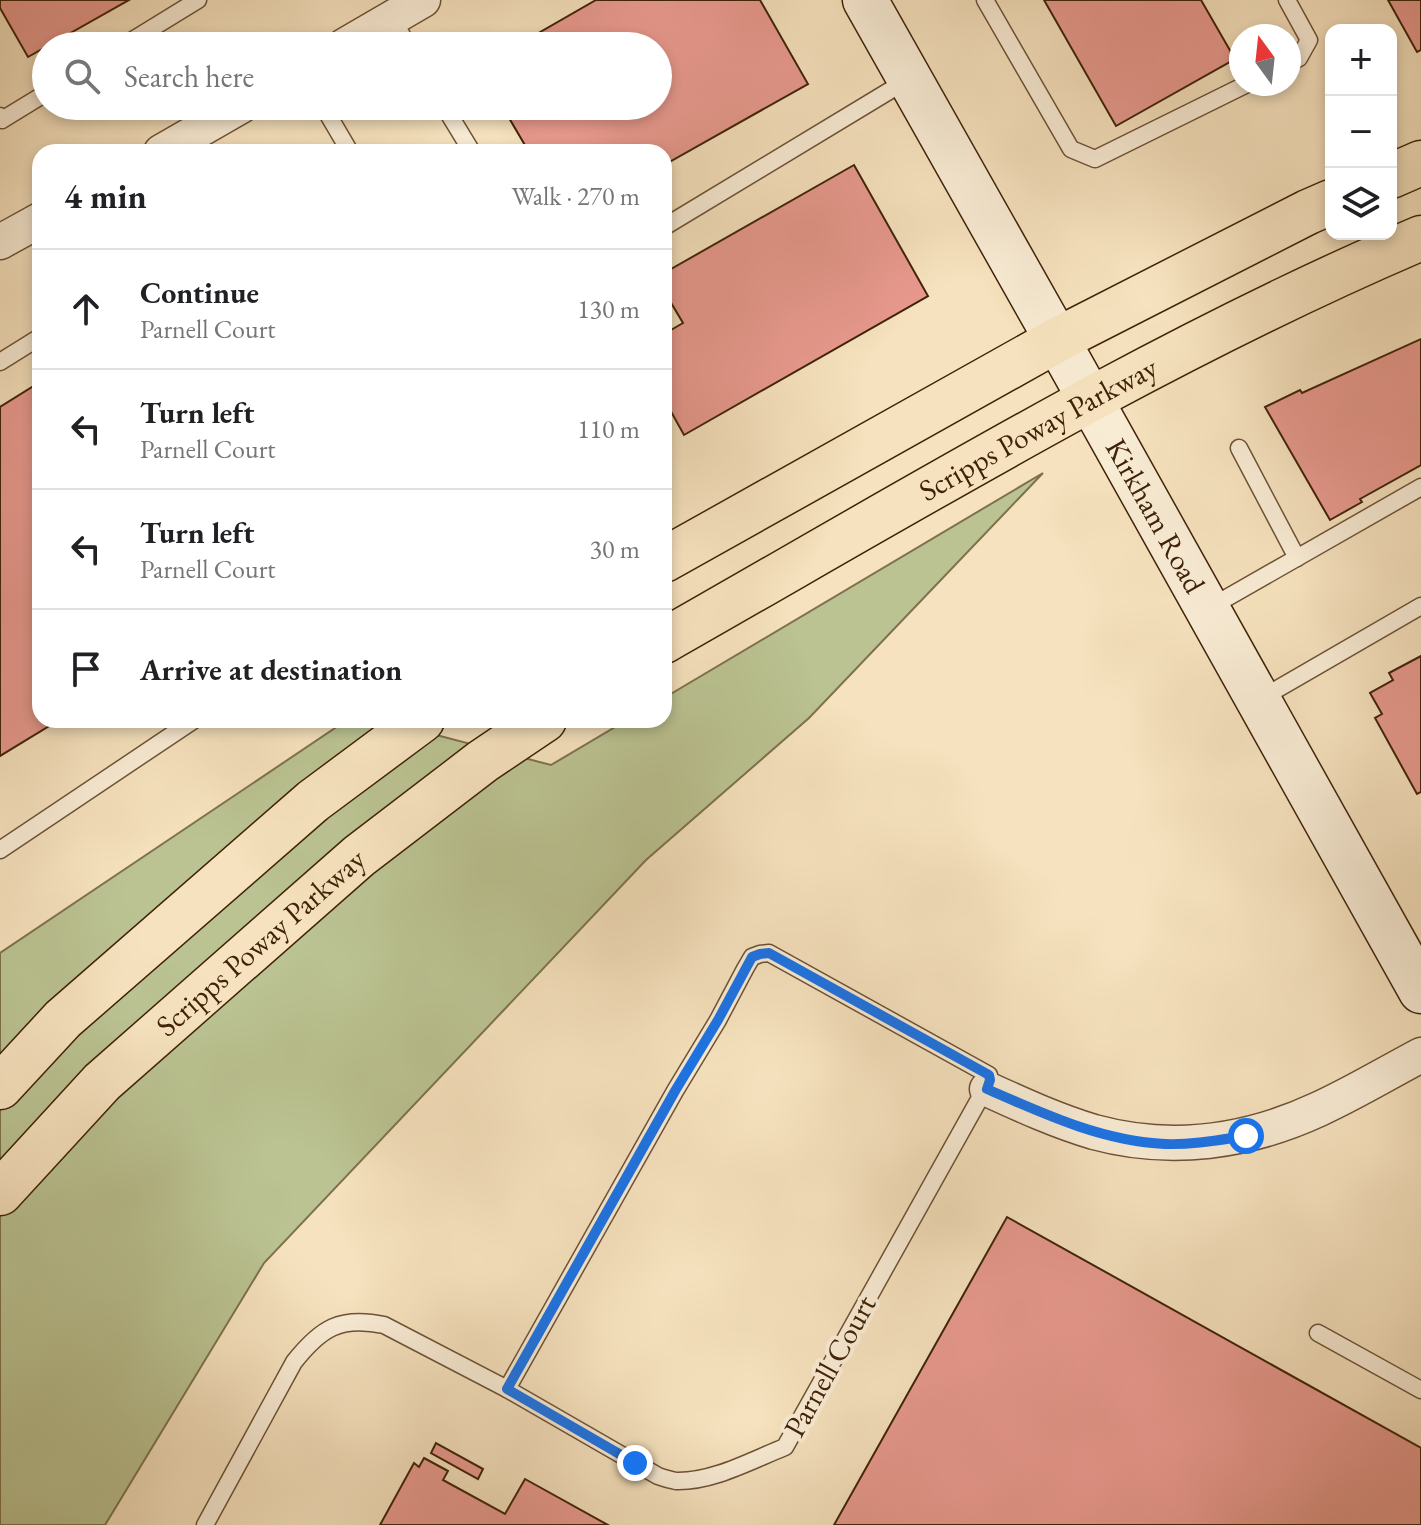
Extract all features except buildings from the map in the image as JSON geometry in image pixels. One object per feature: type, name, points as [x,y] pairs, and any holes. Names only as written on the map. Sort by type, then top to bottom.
[{"type":"main road","name":"Kirkham Road","points":[[865,0],[1421,991]]},
{"type":"main road","points":[[1397,173],[1421,163]]},
{"type":"main road","points":[[672,556],[1057,340],[1325,205]]},
{"type":"main road","name":"Scripps Poway Parkway","points":[[672,636],[1090,398],[1338,273],[1421,238]]},
{"type":"main road","points":[[0,1087],[63,1019],[122,967],[313,801],[411,728]]},
{"type":"main road","name":"Scripps Poway Parkway","points":[[0,1193],[102,1082],[359,856],[483,761],[532,728]]},
{"type":"street","points":[[373,32],[410,14]]},
{"type":"street","points":[[175,144],[217,120]]},
{"type":"street","points":[[0,242],[32,224]]},
{"type":"street","points":[[987,1089],[1096,1132],[1164,1144],[1203,1142],[1246,1136],[1296,1119],[1421,1055]]},
{"type":"lane","points":[[146,32],[198,0]]},
{"type":"lane","points":[[985,0],[1071,149],[1095,159],[1229,93]]},
{"type":"lane","points":[[1287,0],[1300,24]]},
{"type":"lane","points":[[1301,25],[1309,40],[1301,54]]},
{"type":"lane","points":[[672,222],[909,79]]},
{"type":"lane","points":[[0,116],[2,120],[32,102]]},
{"type":"lane","points":[[330,120],[341,144]]},
{"type":"lane","points":[[453,120],[467,144]]},
{"type":"lane","points":[[0,362],[32,342]]},
{"type":"lane","points":[[1239,448],[1297,558]]},
{"type":"lane","points":[[1208,609],[1421,487]]},
{"type":"lane","points":[[1259,700],[1421,606]]},
{"type":"lane","points":[[0,850],[182,728]]},
{"type":"lane","points":[[507,1389],[752,957],[769,953],[989,1075],[987,1089]]},
{"type":"lane","name":"Parnell Court","points":[[205,1525],[294,1362],[309,1342],[328,1329],[346,1322],[365,1321],[384,1325],[507,1389],[658,1476],[675,1481],[722,1472],[785,1447],[987,1089]]},
{"type":"lane","points":[[1318,1333],[1421,1390]]},
{"type":"green space","points":[[1043,473],[809,718],[646,860],[264,1263],[105,1525],[0,1525],[0,953],[335,728],[410,728],[551,765],[613,728],[672,728],[672,693]]},
{"type":"route","points":[[635,1463],[507,1389],[752,957],[769,953],[989,1075],[987,1089],[1074,1125],[1116,1137],[1164,1144],[1246,1136]]}]
